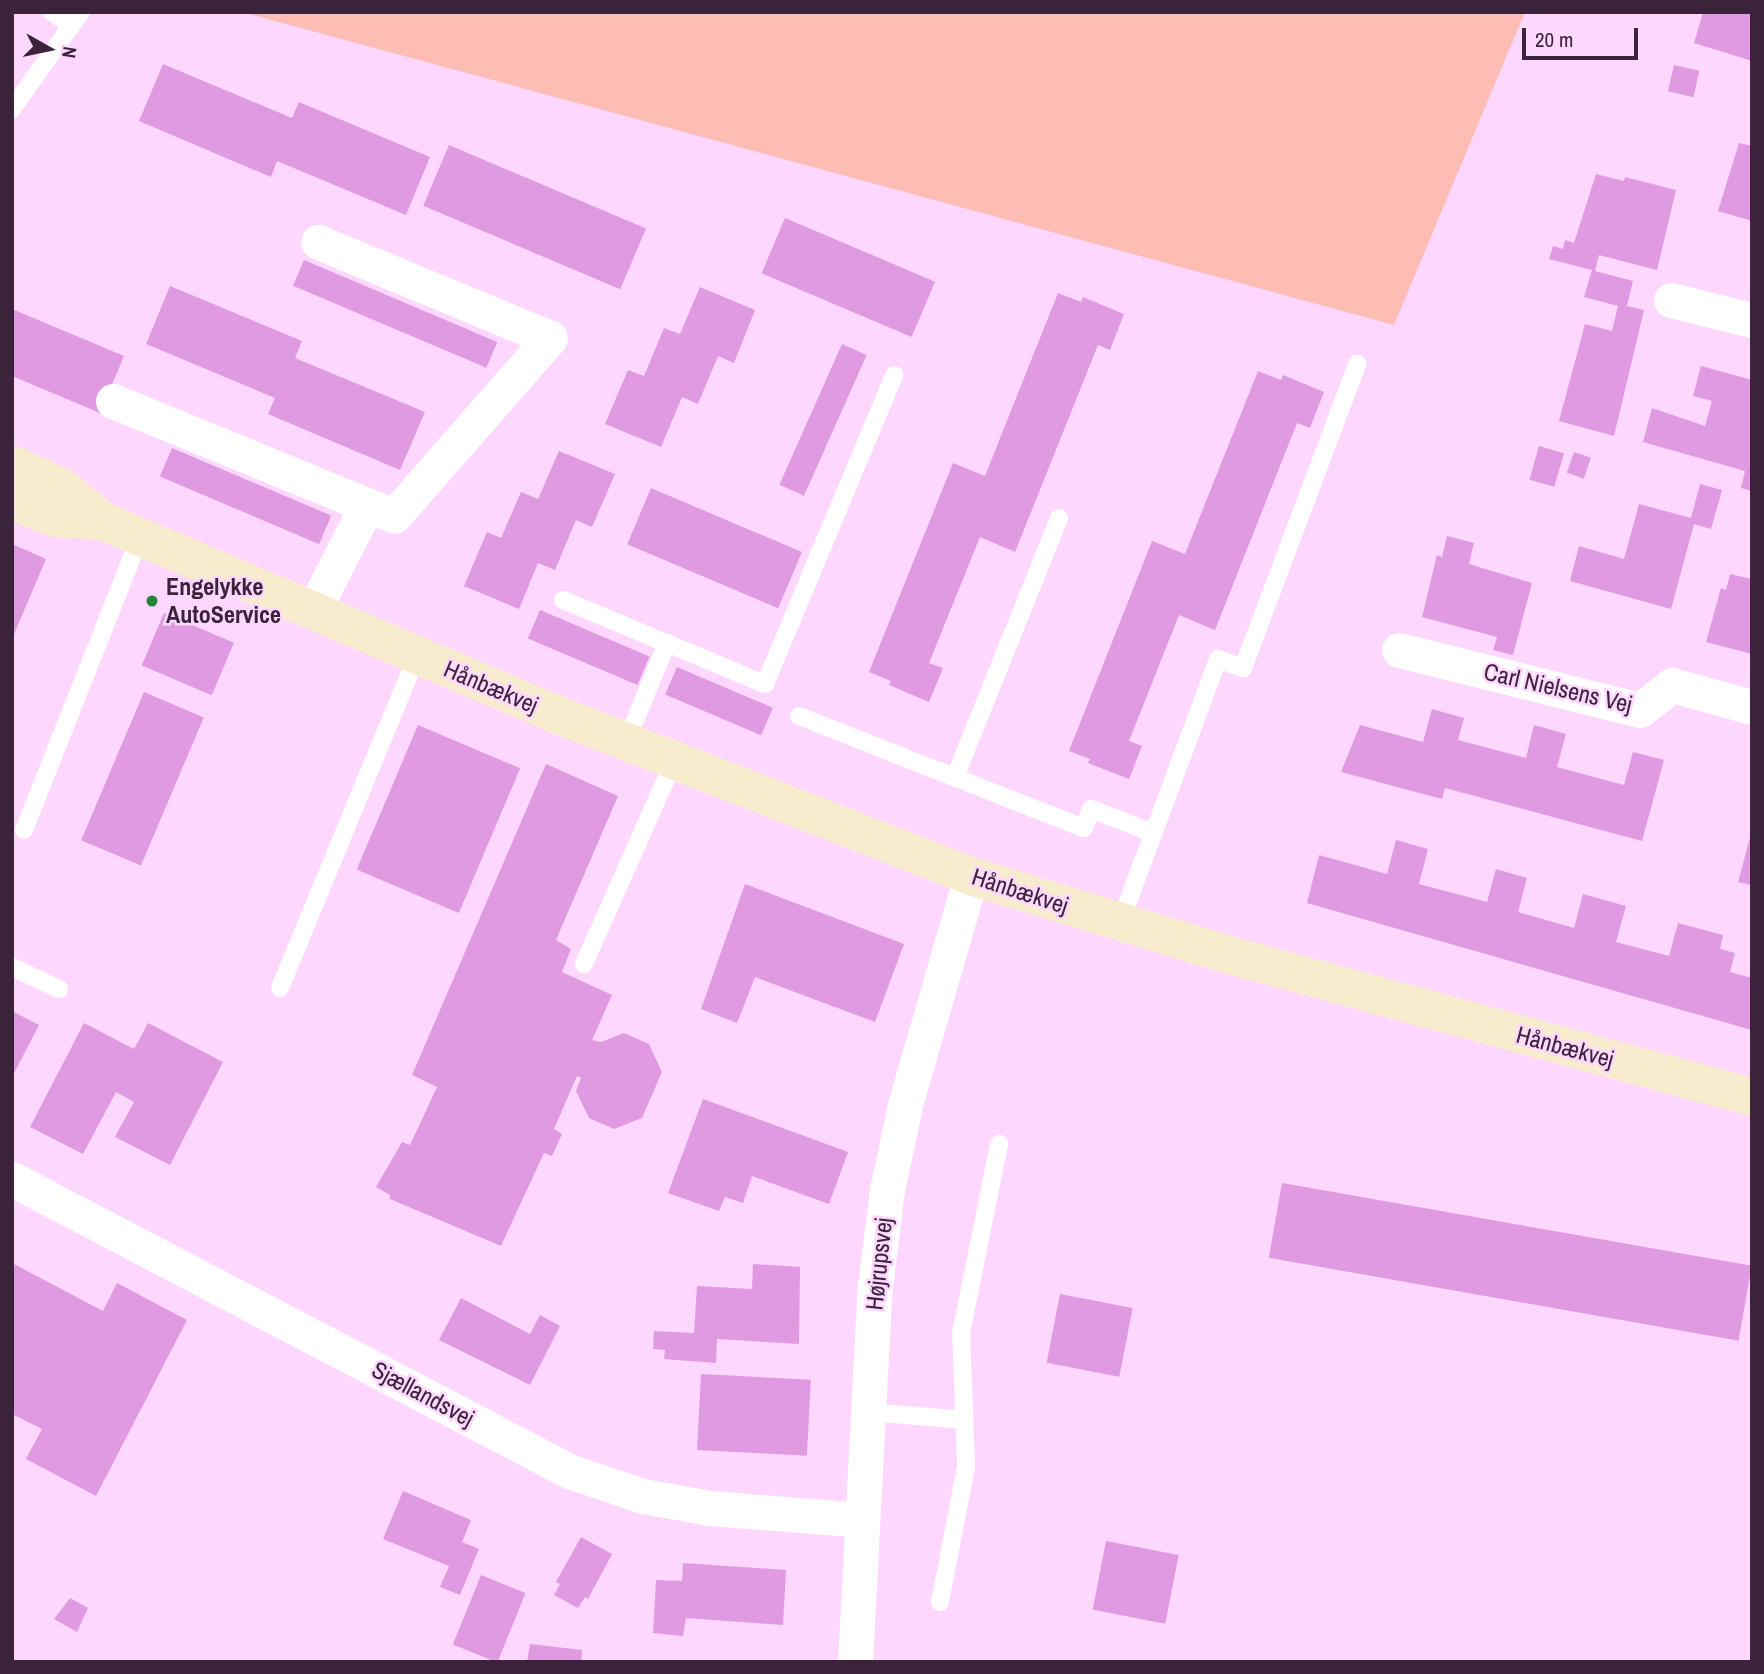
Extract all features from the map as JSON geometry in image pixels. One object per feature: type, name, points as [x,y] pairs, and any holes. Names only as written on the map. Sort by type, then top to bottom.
[{"type":"street","points":[[113,401],[394,516],[550,338],[318,242]]},
{"type":"street","points":[[1671,300],[1752,320]]},
{"type":"street","name":"Hånbækvej","points":[[12,464],[64,488],[103,521],[417,656],[626,742],[971,876],[1120,923],[1752,1097]]},
{"type":"street","name":"Hånbækvej","points":[[12,502],[55,518],[103,521]]},
{"type":"street","points":[[313,611],[367,505]]},
{"type":"street","name":"Carl Nielsens Vej","points":[[1399,650],[1640,710],[1672,685],[1752,708]]},
{"type":"street","name":"Højrupsvej","points":[[855,1662],[875,1286],[887,1190],[905,1105],[971,876]]},
{"type":"street","name":"Sjællandsvej","points":[[12,1179],[569,1471],[643,1496],[710,1508],[862,1520]]},
{"type":"lane","points":[[12,109],[76,19],[52,12]]},
{"type":"lane","points":[[1120,923],[1217,659],[1243,668],[1357,364]]},
{"type":"lane","points":[[563,600],[765,684],[894,375]]},
{"type":"lane","points":[[955,778],[1059,518]]},
{"type":"lane","points":[[24,830],[141,537]]},
{"type":"lane","points":[[626,742],[667,643]]},
{"type":"lane","points":[[280,988],[417,656]]},
{"type":"lane","points":[[799,716],[1084,828],[1091,809],[1153,833]]},
{"type":"lane","points":[[584,964],[674,761]]},
{"type":"lane","points":[[12,967],[59,989]]},
{"type":"lane","points":[[940,1602],[966,1466],[961,1333],[999,1144]]},
{"type":"lane","points":[[869,1412],[965,1420]]},
{"type":"shaded area","points":[[242,12],[1525,12],[1394,325]]},
{"type":"building","points":[[1703,12],[1752,12],[1752,61],[1694,43]]},
{"type":"building","points":[[163,64],[292,118],[299,102],[430,157],[406,215],[277,161],[271,177],[139,121]]},
{"type":"building","points":[[1674,65],[1699,71],[1693,97],[1668,91]]},
{"type":"building","points":[[1739,143],[1752,146],[1752,221],[1718,211]]},
{"type":"building","points":[[449,145],[646,229],[620,289],[423,206]]},
{"type":"building","points":[[1596,174],[1624,181],[1625,177],[1676,190],[1657,270],[1599,255],[1595,271],[1633,281],[1627,306],[1644,310],[1614,436],[1559,421],[1585,324],[1612,331],[1618,306],[1584,297],[1592,270],[1549,259],[1553,246],[1563,249],[1565,240],[1574,243]]},
{"type":"building","points":[[785,218],[935,282],[912,337],[762,273]]},
{"type":"building","points":[[304,260],[497,342],[486,368],[293,286]]},
{"type":"building","points":[[170,286],[302,341],[295,358],[425,412],[400,470],[268,414],[275,398],[146,344]]},
{"type":"building","points":[[700,287],[755,310],[734,363],[718,356],[698,404],[682,397],[661,447],[605,424],[628,370],[644,376],[664,328],[680,334]]},
{"type":"building","points":[[1058,293],[1081,302],[1083,297],[1124,314],[1110,350],[1098,345],[1015,552],[980,537],[929,663],[943,668],[929,702],[889,685],[891,681],[869,672],[953,463],[985,476]]},
{"type":"building","points":[[12,309],[124,356],[100,413],[12,376]]},
{"type":"building","points":[[842,344],[867,355],[804,496],[779,485]]},
{"type":"building","points":[[1701,366],[1752,380],[1752,491],[1741,488],[1745,471],[1643,442],[1652,408],[1705,426],[1712,401],[1693,396]]},
{"type":"building","points":[[1258,371],[1281,380],[1283,375],[1324,392],[1310,428],[1297,423],[1215,630],[1179,615],[1129,741],[1142,746],[1129,779],[1088,763],[1090,759],[1069,751],[1152,541],[1185,554]]},
{"type":"building","points":[[1539,446],[1564,453],[1554,487],[1529,480]]},
{"type":"building","points":[[172,448],[331,516],[319,544],[160,477]]},
{"type":"building","points":[[559,451],[615,474],[592,527],[576,520],[555,570],[538,563],[519,609],[464,586],[487,532],[501,538],[521,492],[538,499]]},
{"type":"building","points":[[1574,452],[1591,458],[1584,479],[1567,473]]},
{"type":"building","points":[[1700,484],[1722,490],[1711,529],[1694,524],[1671,609],[1570,581],[1579,546],[1624,559],[1639,504],[1691,518]]},
{"type":"building","points":[[651,488],[802,552],[778,608],[627,544]]},
{"type":"building","points":[[1447,536],[1474,543],[1469,564],[1532,583],[1513,655],[1493,650],[1497,637],[1422,617],[1437,555],[1442,557]]},
{"type":"building","points":[[12,544],[46,559],[12,639]]},
{"type":"building","points":[[1730,574],[1752,579],[1752,654],[1706,642],[1721,588],[1726,590]]},
{"type":"building","points":[[540,610],[650,656],[637,685],[528,639]]},
{"type":"building","points":[[164,613],[234,643],[212,695],[142,665]]},
{"type":"building","points":[[677,667],[773,708],[761,735],[665,695]]},
{"type":"building","points":[[144,692],[204,717],[141,866],[81,840]]},
{"type":"building","points":[[1432,709],[1464,718],[1458,740],[1526,758],[1534,725],[1566,734],[1557,767],[1624,785],[1633,752],[1664,760],[1642,841],[1445,788],[1442,799],[1341,772],[1360,725],[1423,742]]},
{"type":"building","points":[[418,725],[520,768],[459,913],[357,870]]},
{"type":"building","points":[[546,764],[618,796],[556,940],[571,949],[562,972],[612,995],[592,1040],[601,1042],[624,1033],[649,1044],[662,1072],[642,1118],[614,1129],[589,1118],[576,1091],[581,1078],[577,1076],[554,1129],[562,1134],[552,1156],[544,1153],[501,1246],[390,1199],[390,1195],[376,1187],[402,1142],[410,1145],[437,1087],[412,1075]]},
{"type":"building","points":[[1752,835],[1752,885],[1738,882]]},
{"type":"building","points":[[1396,840],[1428,849],[1419,884],[1487,902],[1496,869],[1527,878],[1518,912],[1574,928],[1583,894],[1626,906],[1616,942],[1669,956],[1678,923],[1723,935],[1720,949],[1735,953],[1730,972],[1752,978],[1752,1030],[1307,903],[1319,855],[1387,874]]},
{"type":"building","points":[[745,884],[904,944],[875,1022],[755,977],[737,1023],[701,1009]]},
{"type":"building","points":[[12,1011],[39,1025],[12,1077]]},
{"type":"building","points":[[84,1023],[134,1049],[148,1023],[223,1062],[170,1165],[115,1137],[134,1102],[116,1092],[83,1154],[30,1127]]},
{"type":"building","points":[[703,1099],[848,1152],[829,1204],[752,1176],[743,1203],[725,1197],[719,1211],[668,1193]]},
{"type":"building","points":[[1282,1183],[1752,1266],[1739,1341],[1269,1258]]},
{"type":"building","points":[[12,1263],[103,1311],[117,1283],[187,1320],[96,1496],[26,1459],[42,1429],[12,1414]]},
{"type":"building","points":[[753,1264],[800,1267],[799,1344],[717,1339],[716,1363],[664,1359],[665,1350],[653,1349],[654,1331],[694,1333],[697,1286],[752,1289]]},
{"type":"building","points":[[1060,1294],[1133,1308],[1119,1377],[1047,1363]]},
{"type":"building","points":[[461,1298],[530,1334],[540,1315],[560,1326],[530,1385],[439,1340]]},
{"type":"building","points":[[701,1374],[811,1380],[807,1456],[697,1450]]},
{"type":"building","points":[[403,1491],[471,1520],[462,1542],[479,1549],[460,1595],[440,1587],[449,1566],[383,1539]]},
{"type":"building","points":[[581,1537],[612,1554],[588,1599],[585,1597],[578,1608],[554,1595],[560,1584],[556,1582]]},
{"type":"building","points":[[1106,1541],[1179,1555],[1165,1624],[1093,1610]]},
{"type":"building","points":[[683,1563],[786,1570],[783,1625],[686,1618],[683,1636],[653,1633],[656,1580],[682,1581]]},
{"type":"building","points":[[481,1575],[526,1593],[498,1662],[453,1645]]},
{"type":"building","points":[[70,1598],[88,1608],[77,1632],[54,1619]]},
{"type":"building","points":[[530,1644],[582,1650],[581,1662],[527,1662]]},
{"type":"place","name":"Engelykke AutoService","points":[[152,601]]}]
